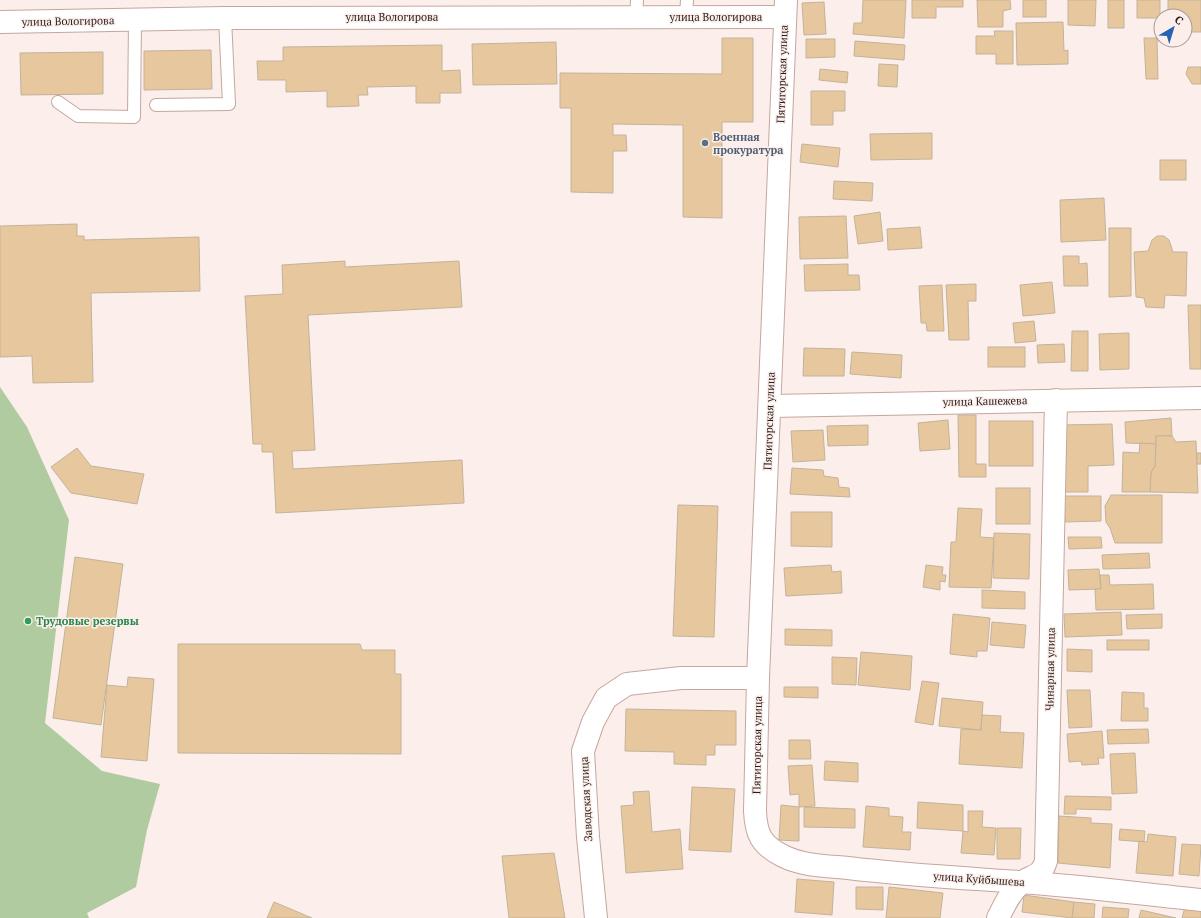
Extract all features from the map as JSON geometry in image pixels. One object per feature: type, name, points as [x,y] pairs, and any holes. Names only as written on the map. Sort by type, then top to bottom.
[{"type":"street","name":"улица Вологирова","points":[[0,22],[135,19],[202,9],[225,18],[425,8],[785,8]]},
{"type":"street","name":"Пятигорская улица","points":[[763,841],[758,833],[755,811],[758,678],[785,8]]},
{"type":"street","name":"улица Кашежева","points":[[770,406],[1201,398]]},
{"type":"street","name":"Чинарная улица","points":[[998,918],[1011,894],[1022,882],[1033,878],[1044,867],[1046,861],[1056,400]]},
{"type":"street","name":"Заводская улица","points":[[596,918],[588,837],[584,751],[593,722],[606,698],[627,684],[681,678],[758,678]]},
{"type":"street","name":"улица Куйбышева","points":[[763,841],[783,856],[801,863],[895,874],[1022,882],[1201,900]]},
{"type":"lane","points":[[156,105],[229,104],[225,18]]},
{"type":"lane","points":[[58,102],[78,116],[134,117],[135,19]]},
{"type":"green space","name":"Трудовые резервы","points":[[0,387],[27,427],[69,520],[45,723],[102,771],[160,784],[147,830],[136,887],[87,913],[89,918],[0,918]]},
{"type":"building","points":[[863,0],[906,0],[904,38],[853,34],[854,23],[862,23]]},
{"type":"building","points":[[912,0],[963,0],[963,7],[936,7],[936,18],[912,18]]},
{"type":"building","points":[[977,0],[1010,0],[1011,9],[1003,11],[1003,27],[978,27]]},
{"type":"building","points":[[1023,0],[1046,0],[1046,17],[1023,17]]},
{"type":"building","points":[[1068,0],[1096,0],[1095,26],[1068,25]]},
{"type":"building","points":[[1108,0],[1124,0],[1124,28],[1108,28]]},
{"type":"building","points":[[1137,0],[1160,0],[1160,8],[1153,8],[1153,18],[1137,18]]},
{"type":"building","points":[[1168,0],[1201,0],[1201,32],[1193,32],[1193,8],[1168,8]]},
{"type":"building","points":[[824,2],[826,34],[804,35],[802,3]]},
{"type":"building","points":[[1063,22],[1064,51],[1068,50],[1068,64],[1017,65],[1016,23]]},
{"type":"building","points":[[994,31],[1013,31],[1013,64],[996,64],[996,54],[976,54],[976,36],[995,36]]},
{"type":"building","points":[[722,38],[753,38],[753,122],[722,122],[722,218],[683,217],[683,125],[613,124],[613,135],[626,135],[627,151],[613,151],[613,193],[571,192],[571,108],[560,108],[560,73],[722,74]]},
{"type":"building","points":[[1144,38],[1153,38],[1153,48],[1157,48],[1158,79],[1146,79]]},
{"type":"building","points":[[806,39],[835,39],[835,57],[806,58]]},
{"type":"building","points":[[855,41],[905,45],[904,60],[854,56]]},
{"type":"building","points":[[556,42],[557,84],[473,85],[472,44]]},
{"type":"building","points":[[442,45],[442,71],[460,70],[461,93],[440,93],[440,103],[416,103],[416,86],[367,87],[368,95],[358,95],[359,106],[327,107],[327,91],[286,92],[286,80],[258,80],[257,61],[283,61],[283,47]]},
{"type":"building","points":[[211,50],[212,89],[144,90],[144,51]]},
{"type":"building","points":[[103,52],[103,94],[21,95],[20,53]]},
{"type":"building","points":[[879,64],[898,65],[897,87],[878,86]]},
{"type":"building","points":[[1188,67],[1201,67],[1201,84],[1192,84],[1186,74]]},
{"type":"building","points":[[820,69],[848,72],[847,83],[819,80]]},
{"type":"building","points":[[811,91],[845,91],[845,111],[833,111],[833,125],[811,125]]},
{"type":"building","points":[[932,133],[932,159],[871,160],[870,134]]},
{"type":"building","points":[[802,144],[840,148],[838,167],[800,162]]},
{"type":"building","points":[[1160,160],[1186,160],[1186,180],[1160,180]]},
{"type":"building","points":[[834,181],[873,183],[872,201],[833,199]]},
{"type":"building","points":[[1104,198],[1106,240],[1061,242],[1060,200]]},
{"type":"building","points":[[880,212],[883,241],[858,244],[854,216]]},
{"type":"building","points":[[846,216],[848,258],[800,259],[799,217]]},
{"type":"building","points":[[77,224],[77,236],[84,236],[84,240],[199,237],[200,291],[91,293],[93,382],[33,383],[32,356],[0,357],[0,226]]},
{"type":"building","points":[[920,227],[922,248],[888,250],[887,229]]},
{"type":"building","points":[[1109,228],[1131,228],[1131,296],[1109,297]]},
{"type":"building","points":[[1157,236],[1164,236],[1169,240],[1173,252],[1187,252],[1186,296],[1165,295],[1164,308],[1146,307],[1144,298],[1136,297],[1134,252],[1148,251],[1152,240]]},
{"type":"building","points":[[1063,256],[1079,256],[1079,264],[1087,263],[1088,286],[1064,286]]},
{"type":"building","points":[[345,261],[345,267],[459,261],[462,307],[308,315],[315,450],[292,451],[293,469],[462,460],[464,503],[276,513],[273,452],[262,452],[262,444],[253,444],[245,296],[283,294],[282,265]]},
{"type":"building","points":[[848,264],[848,275],[859,275],[860,290],[805,291],[804,265]]},
{"type":"building","points":[[1052,282],[1055,313],[1023,316],[1020,285]]},
{"type":"building","points":[[976,284],[976,301],[968,301],[969,340],[949,340],[946,285]]},
{"type":"building","points":[[942,285],[944,331],[927,331],[926,323],[921,323],[919,286]]},
{"type":"building","points":[[1188,305],[1201,305],[1201,369],[1190,369]]},
{"type":"building","points":[[1034,321],[1036,341],[1015,343],[1013,323]]},
{"type":"building","points":[[1072,331],[1088,331],[1088,371],[1071,371]]},
{"type":"building","points":[[1129,333],[1129,369],[1100,370],[1099,334]]},
{"type":"building","points":[[1064,344],[1065,362],[1038,363],[1037,345]]},
{"type":"building","points":[[988,347],[1025,347],[1025,367],[988,367]]},
{"type":"building","points":[[804,348],[845,349],[844,376],[803,376]]},
{"type":"building","points":[[852,352],[902,355],[901,378],[850,374]]},
{"type":"building","points":[[958,415],[976,415],[976,464],[986,464],[986,477],[959,477]]},
{"type":"building","points":[[1171,418],[1172,436],[1156,436],[1156,444],[1126,443],[1125,422]]},
{"type":"building","points":[[948,420],[950,449],[920,451],[918,423]]},
{"type":"building","points":[[989,421],[1033,421],[1033,466],[989,466]]},
{"type":"building","points":[[1112,424],[1114,465],[1088,466],[1088,492],[1065,492],[1063,425]]},
{"type":"building","points":[[868,425],[868,445],[828,446],[827,426]]},
{"type":"building","points":[[823,430],[825,460],[793,462],[791,431]]},
{"type":"building","points":[[1156,436],[1172,436],[1176,442],[1196,441],[1198,493],[1150,492],[1151,472],[1155,466]]},
{"type":"building","points":[[1140,443],[1156,444],[1155,466],[1151,472],[1150,492],[1122,492],[1123,452],[1139,453]]},
{"type":"building","points":[[77,448],[91,466],[144,474],[137,504],[71,493],[51,467]]},
{"type":"building","points":[[1197,453],[1201,453],[1201,464],[1197,464]]},
{"type":"building","points":[[792,468],[823,470],[824,476],[838,478],[839,487],[849,488],[850,497],[790,494]]},
{"type":"building","points":[[996,488],[1030,488],[1030,524],[996,524]]},
{"type":"building","points":[[1111,495],[1162,495],[1162,543],[1115,543],[1110,528],[1106,522],[1105,506]]},
{"type":"building","points":[[1064,496],[1101,496],[1101,521],[1065,522]]},
{"type":"building","points":[[678,505],[718,506],[714,637],[673,636]]},
{"type":"building","points":[[958,508],[982,509],[980,537],[994,538],[991,588],[949,587],[951,542],[956,542]]},
{"type":"building","points":[[791,512],[832,512],[832,547],[791,546]]},
{"type":"building","points":[[994,533],[1030,534],[1029,579],[993,578]]},
{"type":"building","points":[[1068,537],[1101,537],[1102,548],[1069,549]]},
{"type":"building","points":[[1149,553],[1150,568],[1103,569],[1102,555]]},
{"type":"building","points":[[75,557],[123,564],[101,725],[53,718]]},
{"type":"building","points":[[831,565],[832,572],[841,571],[842,593],[786,596],[784,568]]},
{"type":"building","points":[[926,565],[943,567],[942,575],[946,575],[945,582],[940,581],[940,590],[923,587]]},
{"type":"building","points":[[1099,569],[1101,589],[1069,590],[1068,570]]},
{"type":"building","points":[[1100,575],[1109,575],[1110,585],[1153,584],[1154,609],[1096,610],[1095,589],[1101,589]]},
{"type":"building","points":[[982,590],[1025,592],[1025,609],[982,608]]},
{"type":"building","points":[[1121,612],[1122,635],[1065,637],[1064,614]]},
{"type":"building","points":[[953,614],[990,618],[987,651],[977,651],[977,657],[950,654]]},
{"type":"building","points":[[1162,614],[1162,628],[1127,629],[1126,615]]},
{"type":"building","points":[[992,622],[1026,625],[1024,648],[990,645]]},
{"type":"building","points":[[785,629],[832,630],[832,646],[785,645]]},
{"type":"building","points":[[1107,640],[1149,640],[1149,650],[1107,650]]},
{"type":"building","points":[[178,644],[360,644],[362,650],[395,650],[395,674],[401,674],[401,754],[178,753]]},
{"type":"building","points":[[1067,649],[1092,650],[1092,672],[1067,671]]},
{"type":"building","points":[[861,652],[912,656],[910,690],[858,685]]},
{"type":"building","points":[[832,657],[857,658],[856,685],[832,684]]},
{"type":"building","points":[[128,677],[154,679],[147,761],[101,757],[107,685],[127,687]]},
{"type":"building","points":[[922,681],[939,683],[933,725],[915,722]]},
{"type":"building","points":[[784,687],[818,687],[818,698],[784,697]]},
{"type":"building","points":[[1067,690],[1090,690],[1092,727],[1069,728]]},
{"type":"building","points":[[1122,692],[1144,693],[1144,708],[1148,708],[1148,721],[1121,721]]},
{"type":"building","points":[[942,698],[983,702],[981,730],[939,726]]},
{"type":"building","points":[[626,709],[736,711],[736,745],[715,745],[715,755],[706,755],[706,765],[674,764],[674,752],[625,751]]},
{"type":"building","points":[[982,715],[1001,716],[1000,732],[1024,733],[1022,768],[959,764],[961,729],[981,730]]},
{"type":"building","points":[[1148,729],[1149,743],[1108,744],[1107,730]]},
{"type":"building","points":[[1102,731],[1104,758],[1098,758],[1099,764],[1082,765],[1081,761],[1069,762],[1067,734]]},
{"type":"building","points":[[789,740],[810,740],[811,759],[789,759]]},
{"type":"building","points":[[1135,753],[1137,793],[1112,794],[1110,754]]},
{"type":"building","points":[[825,761],[858,763],[858,782],[824,780]]},
{"type":"building","points":[[812,765],[815,806],[799,807],[799,794],[790,795],[788,766]]},
{"type":"building","points":[[692,787],[735,789],[731,852],[689,850]]},
{"type":"building","points":[[649,791],[652,832],[680,829],[683,869],[626,873],[621,806],[634,805],[633,792]]},
{"type":"building","points":[[1065,796],[1111,797],[1111,810],[1076,809],[1076,814],[1064,814]]},
{"type":"building","points":[[918,802],[963,805],[963,831],[917,828]]},
{"type":"building","points":[[781,805],[799,807],[799,841],[779,840]]},
{"type":"building","points":[[866,806],[889,808],[889,816],[903,817],[902,832],[911,832],[910,850],[863,847]]},
{"type":"building","points":[[804,807],[855,809],[855,828],[804,827]]},
{"type":"building","points":[[968,811],[983,811],[982,827],[996,828],[994,855],[961,853],[963,831],[968,832]]},
{"type":"building","points":[[1059,816],[1091,818],[1091,823],[1112,824],[1110,868],[1058,863]]},
{"type":"building","points":[[997,828],[1021,828],[1020,859],[997,859]]},
{"type":"building","points":[[1120,829],[1145,831],[1144,842],[1119,840]]},
{"type":"building","points":[[1148,834],[1176,837],[1173,876],[1136,873],[1139,841],[1147,842]]},
{"type":"building","points":[[1182,844],[1201,845],[1199,876],[1179,874]]},
{"type":"building","points":[[554,853],[565,918],[509,918],[502,856]]},
{"type":"building","points":[[797,879],[834,882],[832,915],[795,912]]},
{"type":"building","points":[[856,887],[883,887],[883,910],[856,909]]},
{"type":"building","points":[[889,887],[943,893],[940,918],[886,918]]},
{"type":"building","points":[[1024,895],[1074,902],[1072,918],[1022,912]]},
{"type":"building","points":[[274,902],[312,918],[267,918]]},
{"type":"building","points":[[1074,902],[1095,904],[1094,918],[1072,918]]},
{"type":"building","points":[[1103,907],[1129,909],[1128,918],[1102,918]]},
{"type":"building","points":[[1185,907],[1201,911],[1201,918],[1182,918]]},
{"type":"building","points":[[1141,910],[1176,918],[1139,918]]},
{"type":"place","name":"Военная прокуратура","points":[[705,143]]},
{"type":"place","name":"Трудовые резервы","points":[[28,621]]}]
